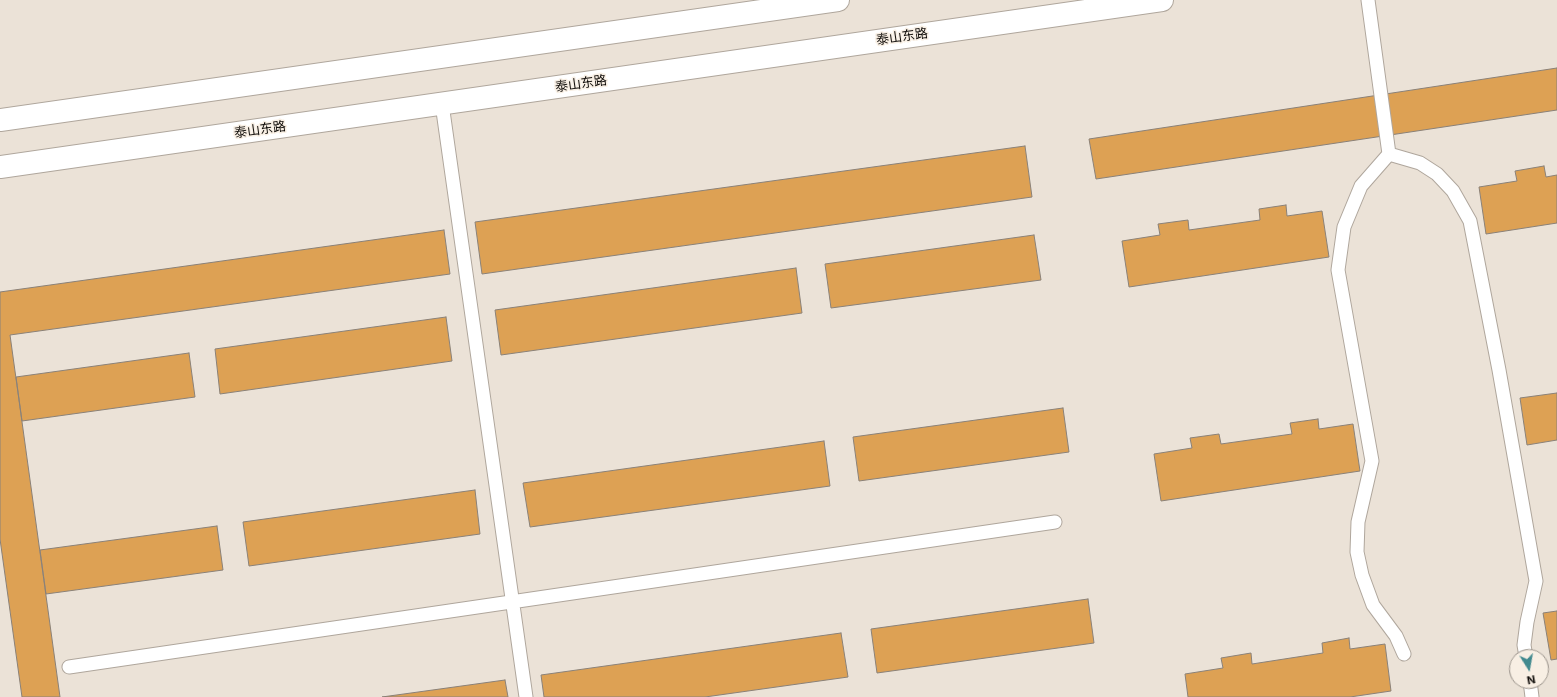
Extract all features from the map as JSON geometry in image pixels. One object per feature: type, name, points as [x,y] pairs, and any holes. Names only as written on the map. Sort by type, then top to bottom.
[{"type":"main road","points":[[0,120],[838,0]]},
{"type":"main road","name":"泰山东路","points":[[0,167],[1162,0]]},
{"type":"lane","points":[[1368,0],[1389,154],[1361,186],[1344,227],[1338,270],[1372,461],[1358,522],[1357,552],[1362,575],[1373,605],[1396,636],[1404,654]]},
{"type":"lane","points":[[442,104],[526,697]]},
{"type":"lane","points":[[1389,154],[1420,162],[1437,174],[1452,192],[1470,221],[1536,581],[1527,622],[1525,649]]},
{"type":"lane","points":[[69,667],[1055,522]]},
{"type":"building","points":[[1557,68],[1557,110],[1096,179],[1089,139]]},
{"type":"building","points":[[1025,146],[1032,197],[482,274],[475,222]]},
{"type":"building","points":[[1544,166],[1546,177],[1557,175],[1557,223],[1486,234],[1479,187],[1517,181],[1515,171]]},
{"type":"building","points":[[1286,205],[1287,216],[1322,211],[1329,257],[1129,287],[1122,241],[1160,235],[1158,224],[1188,220],[1189,230],[1260,220],[1259,209]]},
{"type":"building","points":[[444,230],[450,274],[10,335],[60,697],[22,697],[0,539],[0,292]]},
{"type":"building","points":[[1034,235],[1041,280],[831,308],[825,264]]},
{"type":"building","points":[[796,268],[802,313],[501,355],[495,310]]},
{"type":"building","points":[[446,317],[452,361],[220,394],[215,349]]},
{"type":"building","points":[[189,353],[195,397],[22,421],[16,377]]},
{"type":"building","points":[[1557,393],[1557,440],[1527,445],[1520,398]]},
{"type":"building","points":[[1063,408],[1069,452],[859,481],[853,437]]},
{"type":"building","points":[[1318,419],[1319,429],[1353,424],[1360,471],[1161,501],[1154,454],[1192,448],[1190,438],[1219,434],[1221,444],[1292,434],[1290,423]]},
{"type":"building","points":[[824,441],[830,486],[530,527],[523,483]]},
{"type":"building","points":[[475,490],[480,534],[249,566],[243,522]]},
{"type":"building","points":[[217,526],[223,570],[46,594],[40,550]]},
{"type":"building","points":[[1088,599],[1094,643],[877,673],[871,629]]},
{"type":"building","points":[[1557,611],[1557,659],[1551,660],[1543,613]]},
{"type":"building","points":[[841,633],[848,677],[705,697],[544,697],[541,675]]},
{"type":"building","points":[[1349,638],[1350,649],[1385,644],[1391,691],[1350,697],[1188,697],[1185,674],[1223,668],[1221,658],[1251,653],[1252,664],[1323,653],[1322,643]]},
{"type":"building","points":[[505,680],[508,697],[382,697]]}]
